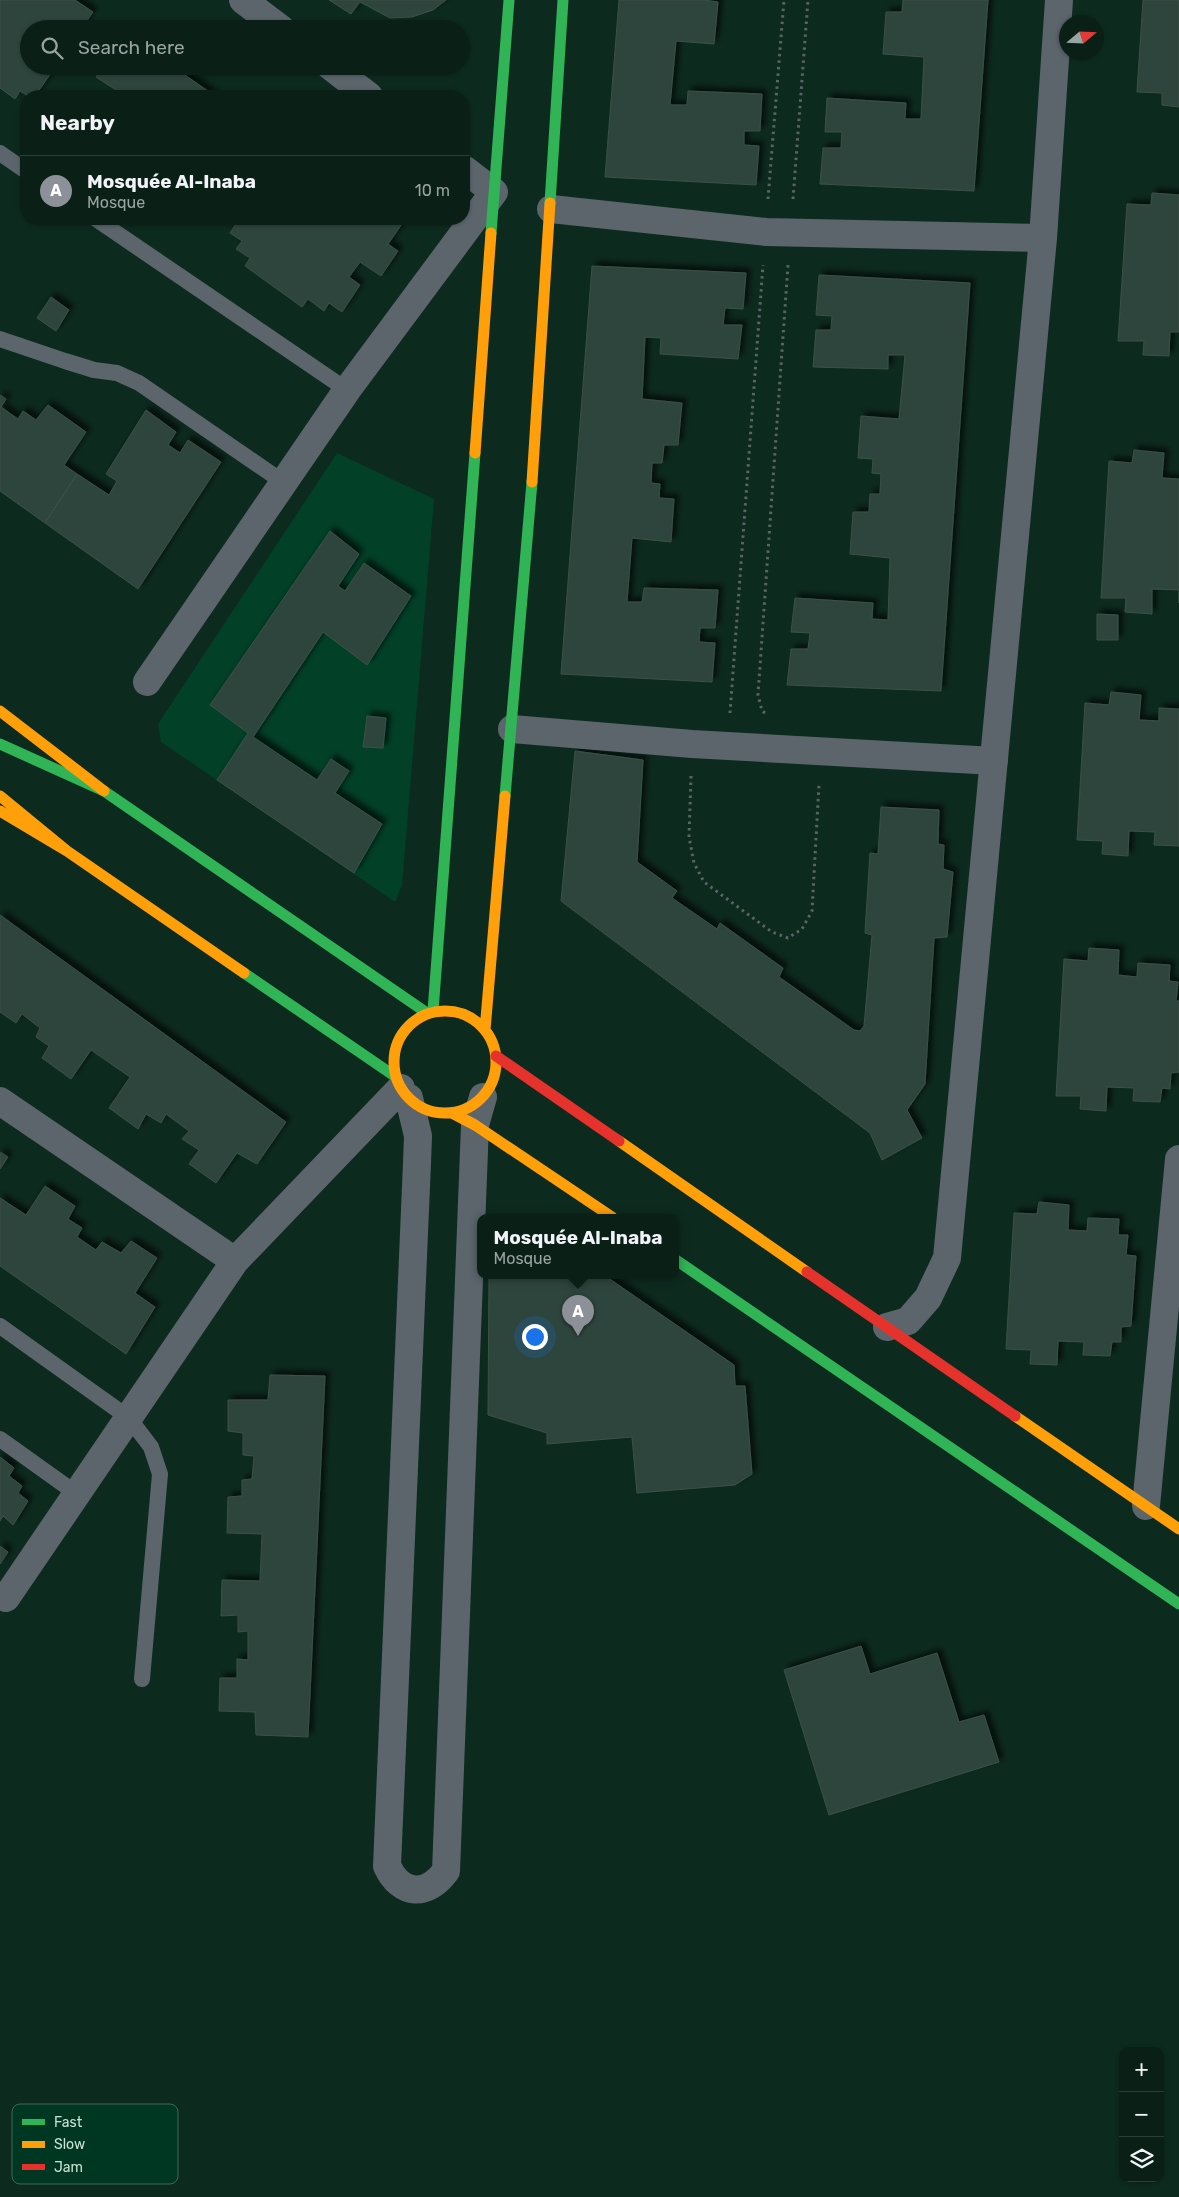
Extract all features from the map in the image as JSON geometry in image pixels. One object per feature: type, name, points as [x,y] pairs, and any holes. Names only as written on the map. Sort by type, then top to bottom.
[{"type":"main road","points":[[430,1012],[509,0]]},
{"type":"main road","points":[[486,1030],[529,527],[564,0]]},
{"type":"main road","points":[[0,711],[104,791],[430,1012]]},
{"type":"main road","points":[[0,744],[104,791]]},
{"type":"main road","points":[[0,796],[68,851],[402,1088],[422,1108],[463,1119],[607,1214]]},
{"type":"main road","points":[[0,811],[68,851]]},
{"type":"main road","points":[[402,1088],[394,1058],[399,1039],[410,1023],[430,1012],[448,1010],[462,1013],[475,1020],[486,1030],[492,1042],[496,1056],[496,1071],[483,1097]]},
{"type":"main road","points":[[496,1056],[1179,1528]]},
{"type":"main road","points":[[679,1262],[1179,1604]]},
{"type":"street","points":[[243,0],[269,20]]},
{"type":"street","points":[[887,1327],[908,1321],[928,1298],[947,1258],[1043,238],[1059,0]]},
{"type":"street","points":[[341,75],[360,90]]},
{"type":"street","points":[[470,174],[494,192],[470,224]]},
{"type":"street","points":[[551,208],[778,232],[1043,238]]},
{"type":"street","points":[[147,682],[347,390],[470,225]]},
{"type":"street","points":[[512,729],[692,744],[994,761]]},
{"type":"street","points":[[6,1598],[129,1418],[215,1287],[235,1261],[402,1088],[418,1136],[386,1866],[392,1878],[402,1886],[415,1890],[428,1888],[439,1881],[446,1871],[463,1119],[483,1097]]},
{"type":"street","points":[[0,1101],[235,1261]]},
{"type":"street","points":[[1146,1506],[1179,1158]]},
{"type":"lane","points":[[0,153],[20,167]]},
{"type":"lane","points":[[105,225],[347,390]]},
{"type":"lane","points":[[0,339],[94,370],[116,373],[139,383],[283,482]]},
{"type":"lane","points":[[0,1326],[129,1418],[151,1447],[160,1474],[142,1679]]},
{"type":"lane","points":[[0,1439],[77,1494]]},
{"type":"path","points":[[769,715],[762,711],[758,695],[778,232],[784,0]]},
{"type":"path","points":[[728,746],[778,232],[808,0]]},
{"type":"path","points":[[692,744],[689,837],[694,863],[704,882],[772,932],[788,938],[802,928],[812,912],[821,751]]},
{"type":"shaded area","points":[[337,453],[434,499],[402,885],[395,902],[161,742],[158,724]]},
{"type":"building","points":[[0,0],[75,0],[93,12],[87,20],[20,20],[20,75],[50,75],[39,90],[20,90],[15,99],[0,88]]},
{"type":"building","points":[[329,0],[446,0],[433,10],[412,17],[390,18],[360,2],[351,14]]},
{"type":"building","points":[[619,0],[703,0],[718,2],[714,44],[676,41],[670,105],[687,105],[688,91],[762,94],[760,131],[744,131],[744,145],[759,146],[756,185],[605,177]]},
{"type":"building","points":[[903,0],[988,0],[974,191],[820,184],[823,148],[841,148],[842,132],[825,132],[827,98],[906,103],[905,119],[921,119],[924,57],[883,54],[886,12],[902,12]]},
{"type":"building","points":[[1143,0],[1179,0],[1179,107],[1162,105],[1162,93],[1137,92]]},
{"type":"building","points":[[97,75],[185,75],[206,90],[116,90],[96,77]]},
{"type":"building","points":[[1152,193],[1179,195],[1179,332],[1170,332],[1169,356],[1143,355],[1144,341],[1118,341],[1127,204],[1151,205]]},
{"type":"building","points":[[235,225],[401,225],[388,244],[398,251],[381,276],[360,262],[349,277],[360,285],[342,312],[329,303],[324,311],[308,299],[302,307],[245,266],[250,258],[236,249],[242,241],[230,233]]},
{"type":"building","points":[[592,266],[746,273],[743,309],[725,308],[723,325],[742,325],[738,359],[660,354],[661,338],[645,337],[642,399],[682,403],[678,445],[664,445],[662,463],[652,463],[651,483],[660,484],[659,498],[674,499],[671,542],[632,538],[627,602],[642,602],[644,588],[718,590],[715,628],[700,628],[699,642],[715,643],[712,682],[561,674]]},
{"type":"building","points":[[819,275],[970,283],[941,691],[787,685],[791,649],[808,649],[810,633],[791,632],[795,598],[873,603],[872,619],[888,620],[890,558],[850,554],[853,512],[869,512],[870,494],[880,494],[881,474],[872,473],[873,459],[858,458],[861,416],[899,419],[905,355],[888,355],[888,369],[813,367],[816,330],[831,330],[832,316],[816,315]]},
{"type":"building","points":[[51,297],[69,310],[56,331],[37,318]]},
{"type":"building","points":[[0,395],[6,399],[1,407],[18,419],[23,411],[36,420],[48,405],[86,432],[64,465],[77,474],[45,523],[0,491]]},
{"type":"building","points":[[146,410],[176,432],[168,445],[180,453],[188,440],[221,462],[138,589],[45,523],[77,474],[109,495],[117,481],[106,474]]},
{"type":"building","points":[[1134,450],[1164,453],[1162,478],[1179,479],[1179,590],[1152,589],[1152,614],[1125,612],[1126,598],[1101,598],[1109,461],[1132,463]]},
{"type":"building","points":[[330,531],[359,554],[338,586],[345,591],[364,563],[411,596],[367,665],[323,632],[253,737],[317,780],[331,759],[349,771],[335,793],[382,824],[354,873],[217,780],[248,733],[210,705]]},
{"type":"building","points":[[1097,614],[1118,615],[1118,640],[1097,640]]},
{"type":"building","points":[[1111,692],[1141,695],[1139,720],[1159,721],[1159,708],[1179,709],[1179,846],[1154,845],[1155,832],[1129,831],[1128,856],[1102,854],[1103,841],[1077,840],[1085,703],[1109,705]]},
{"type":"building","points":[[367,716],[386,718],[383,748],[363,747]]},
{"type":"building","points":[[575,751],[643,760],[637,862],[677,891],[672,898],[717,929],[720,923],[783,968],[779,977],[854,1030],[860,1031],[864,1026],[872,935],[865,933],[870,853],[878,854],[881,807],[939,810],[938,844],[944,845],[943,869],[953,872],[947,937],[934,938],[925,1084],[907,1110],[922,1138],[882,1160],[870,1133],[561,901]]},
{"type":"building","points":[[0,915],[286,1122],[257,1164],[237,1153],[216,1183],[189,1164],[199,1150],[182,1139],[189,1131],[166,1114],[161,1123],[146,1114],[138,1129],[109,1108],[130,1077],[91,1050],[71,1079],[42,1058],[49,1046],[36,1037],[40,1028],[22,1014],[16,1023],[0,1012]]},
{"type":"building","points":[[1089,948],[1119,950],[1118,975],[1137,977],[1138,963],[1170,965],[1169,981],[1178,982],[1176,1001],[1179,1001],[1179,1072],[1171,1073],[1170,1089],[1162,1088],[1160,1102],[1133,1101],[1134,1088],[1107,1087],[1106,1111],[1080,1109],[1081,1096],[1056,1096],[1064,959],[1088,961]]},
{"type":"building","points":[[0,1152],[8,1157],[0,1169]]},
{"type":"building","points":[[45,1186],[75,1206],[68,1219],[82,1228],[77,1237],[96,1250],[102,1242],[121,1253],[131,1241],[157,1258],[135,1293],[155,1307],[126,1354],[0,1266],[0,1198],[26,1215]]},
{"type":"building","points":[[1039,1202],[1069,1205],[1068,1230],[1087,1231],[1088,1218],[1119,1219],[1118,1235],[1128,1235],[1126,1255],[1136,1256],[1131,1326],[1121,1327],[1121,1342],[1112,1342],[1110,1356],[1083,1355],[1084,1342],[1058,1341],[1057,1365],[1030,1364],[1031,1350],[1006,1349],[1014,1213],[1037,1214]]},
{"type":"building","points":[[489,1279],[610,1279],[734,1365],[735,1386],[745,1386],[752,1474],[735,1485],[637,1493],[632,1437],[547,1444],[547,1433],[488,1415]]},
{"type":"building","points":[[270,1375],[325,1376],[308,1737],[256,1735],[255,1712],[219,1711],[220,1678],[237,1678],[237,1659],[248,1660],[248,1631],[238,1632],[238,1615],[221,1616],[222,1580],[260,1581],[262,1534],[227,1533],[228,1497],[242,1496],[242,1480],[252,1479],[254,1456],[243,1455],[243,1433],[228,1431],[228,1400],[268,1400]]},
{"type":"building","points":[[0,1457],[14,1468],[9,1476],[22,1486],[18,1493],[28,1501],[13,1525],[3,1516],[0,1521]]},
{"type":"building","points":[[0,1546],[8,1552],[0,1564]]},
{"type":"building","points":[[861,1646],[870,1674],[937,1653],[959,1722],[984,1715],[999,1762],[829,1815],[784,1670]]},
{"type":"traffic: fast","points":[[491,233],[509,0]]},
{"type":"traffic: fast","points":[[550,203],[563,0]]},
{"type":"traffic: fast","points":[[433,1011],[475,453]]},
{"type":"traffic: fast","points":[[505,796],[532,482]]},
{"type":"traffic: fast","points":[[0,744],[104,791],[427,1013]]},
{"type":"traffic: fast","points":[[244,973],[396,1077]]},
{"type":"traffic: fast","points":[[679,1262],[1179,1604]]},
{"type":"traffic: slow","points":[[532,482],[550,203]]},
{"type":"traffic: slow","points":[[475,453],[491,233]]},
{"type":"traffic: slow","points":[[0,711],[104,791]]},
{"type":"traffic: slow","points":[[0,796],[67,851],[244,973]]},
{"type":"traffic: slow","points":[[485,1030],[505,796]]},
{"type":"traffic: slow","points":[[0,811],[67,851]]},
{"type":"traffic: slow","points":[[445,1011],[465,1015],[481,1026],[492,1042],[496,1062],[492,1082],[481,1098],[465,1109],[445,1113],[425,1109],[409,1098],[398,1082],[394,1062],[398,1042],[409,1026],[425,1015],[445,1011]]},
{"type":"traffic: slow","points":[[452,1113],[475,1125],[608,1214]]},
{"type":"traffic: slow","points":[[619,1141],[807,1272]]},
{"type":"traffic: slow","points":[[1015,1416],[1179,1529]]},
{"type":"traffic: jam","points":[[496,1056],[619,1141]]},
{"type":"traffic: jam","points":[[807,1272],[1015,1416]]},
{"type":"place","name":"Mosquée Al-Inaba","points":[[578,1336]]}]
